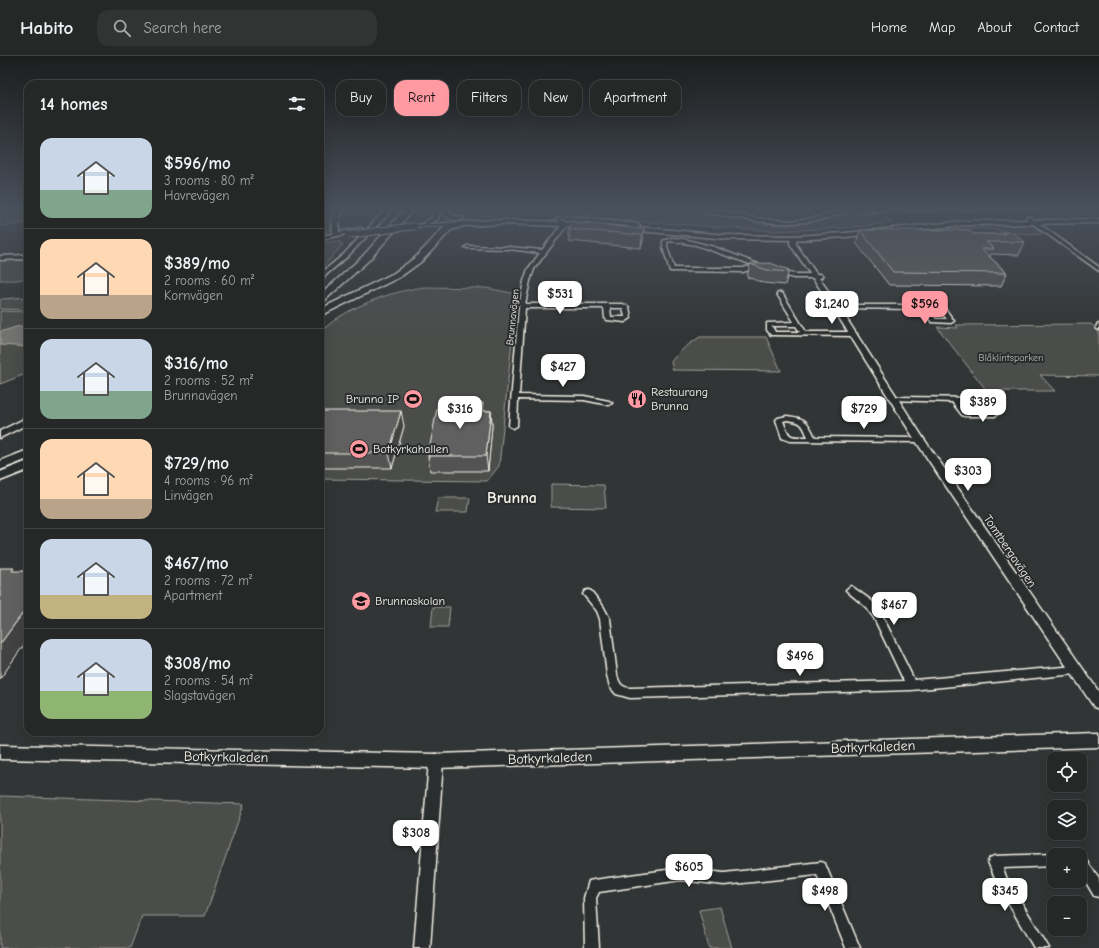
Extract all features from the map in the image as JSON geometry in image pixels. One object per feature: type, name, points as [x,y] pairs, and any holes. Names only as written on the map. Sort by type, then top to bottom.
[{"type":"highway","points":[[324,288],[365,251]]},
{"type":"highway","points":[[324,296],[372,251]]},
{"type":"highway","points":[[324,311],[397,275],[419,260],[428,251]]},
{"type":"highway","points":[[0,466],[24,456]]},
{"type":"highway","points":[[0,477],[24,467]]},
{"type":"main road","points":[[324,274],[350,251]]},
{"type":"main road","points":[[0,435],[24,422]]},
{"type":"main road","name":"Botkyrkaleden","points":[[0,752],[436,761],[1099,740]]},
{"type":"street","points":[[531,251],[543,252]]},
{"type":"street","points":[[667,251],[672,270],[743,270],[758,265]]},
{"type":"street","points":[[717,251],[785,275],[817,276]]},
{"type":"street","name":"Tomtbergavägen","points":[[801,251],[817,276],[826,284],[825,290],[920,440],[1099,703]]},
{"type":"street","points":[[1074,251],[1099,269]]},
{"type":"street","name":"Brunnavägen","points":[[514,426],[522,306],[529,274],[543,252]]},
{"type":"street","points":[[0,258],[24,257]]},
{"type":"street","points":[[780,294],[804,334]]},
{"type":"street","points":[[522,306],[607,306]]},
{"type":"street","points":[[836,307],[922,307],[941,307],[951,320],[934,321],[922,307]]},
{"type":"street","points":[[798,324],[769,324],[769,326],[774,334],[854,334]]},
{"type":"street","points":[[515,397],[584,398],[609,403]]},
{"type":"street","points":[[894,399],[987,400],[998,412],[995,414],[964,414],[954,400]]},
{"type":"street","points":[[812,439],[920,440]]},
{"type":"street","points":[[851,590],[869,604],[878,616],[911,685]]},
{"type":"street","points":[[588,594],[606,619],[614,684],[620,691],[630,693],[911,685],[1076,670]]},
{"type":"street","points":[[422,948],[436,761]]},
{"type":"street","points":[[1042,948],[1002,881],[994,862],[1047,860]]},
{"type":"street","points":[[592,948],[590,898],[594,886],[681,874],[724,879],[821,868],[852,948]]},
{"type":"street","points":[[1087,872],[1099,892]]},
{"type":"green space","points":[[324,251],[337,251],[324,266]]},
{"type":"green space","points":[[24,259],[24,278],[18,280],[0,280],[0,260]]},
{"type":"green space","name":"Brunna IP","points":[[424,287],[486,288],[517,294],[499,466],[487,481],[324,479],[324,329],[339,317],[359,306],[402,291]]},
{"type":"green space","points":[[24,297],[24,310],[0,309],[0,300]]},
{"type":"green space","points":[[0,311],[24,312],[24,375],[0,384]]},
{"type":"green space","name":"Blåklintsparken","points":[[1091,324],[1099,331],[1099,376],[1040,375],[1055,391],[987,391],[937,327],[958,328],[956,325]]},
{"type":"green space","points":[[700,337],[766,337],[781,371],[673,370],[671,362],[677,354]]},
{"type":"green space","points":[[551,484],[604,485],[606,508],[551,507]]},
{"type":"green space","points":[[438,498],[470,498],[468,512],[435,512]]},
{"type":"green space","points":[[433,607],[450,607],[448,627],[431,627]]},
{"type":"green space","points":[[0,796],[244,804],[205,916],[142,916],[130,948],[0,948]]},
{"type":"green space","points":[[720,907],[732,948],[709,948],[699,910]]},
{"type":"shaded area","points":[[24,326],[24,347],[0,345],[0,332]]},
{"type":"building","points":[[876,251],[983,251],[1007,273],[893,272]]},
{"type":"building","points":[[770,263],[789,270],[789,272],[767,270],[750,264]]},
{"type":"building","points":[[438,403],[483,403],[482,411],[491,411],[486,456],[428,456]]},
{"type":"building","points":[[324,411],[401,411],[389,453],[324,453]]},
{"type":"building","points":[[0,568],[14,568],[12,571],[24,571],[24,611],[0,644]]},
{"type":"place","name":"Brunna IP","points":[[413,399]]},
{"type":"place","name":"Restaurang Brunna","points":[[637,399]]},
{"type":"place","name":"Botkyrkahallen","points":[[359,449]]},
{"type":"place","name":"Brunnaskolan","points":[[361,601]]},
{"type":"district","name":"Brunna","points":[[512,498]]}]
